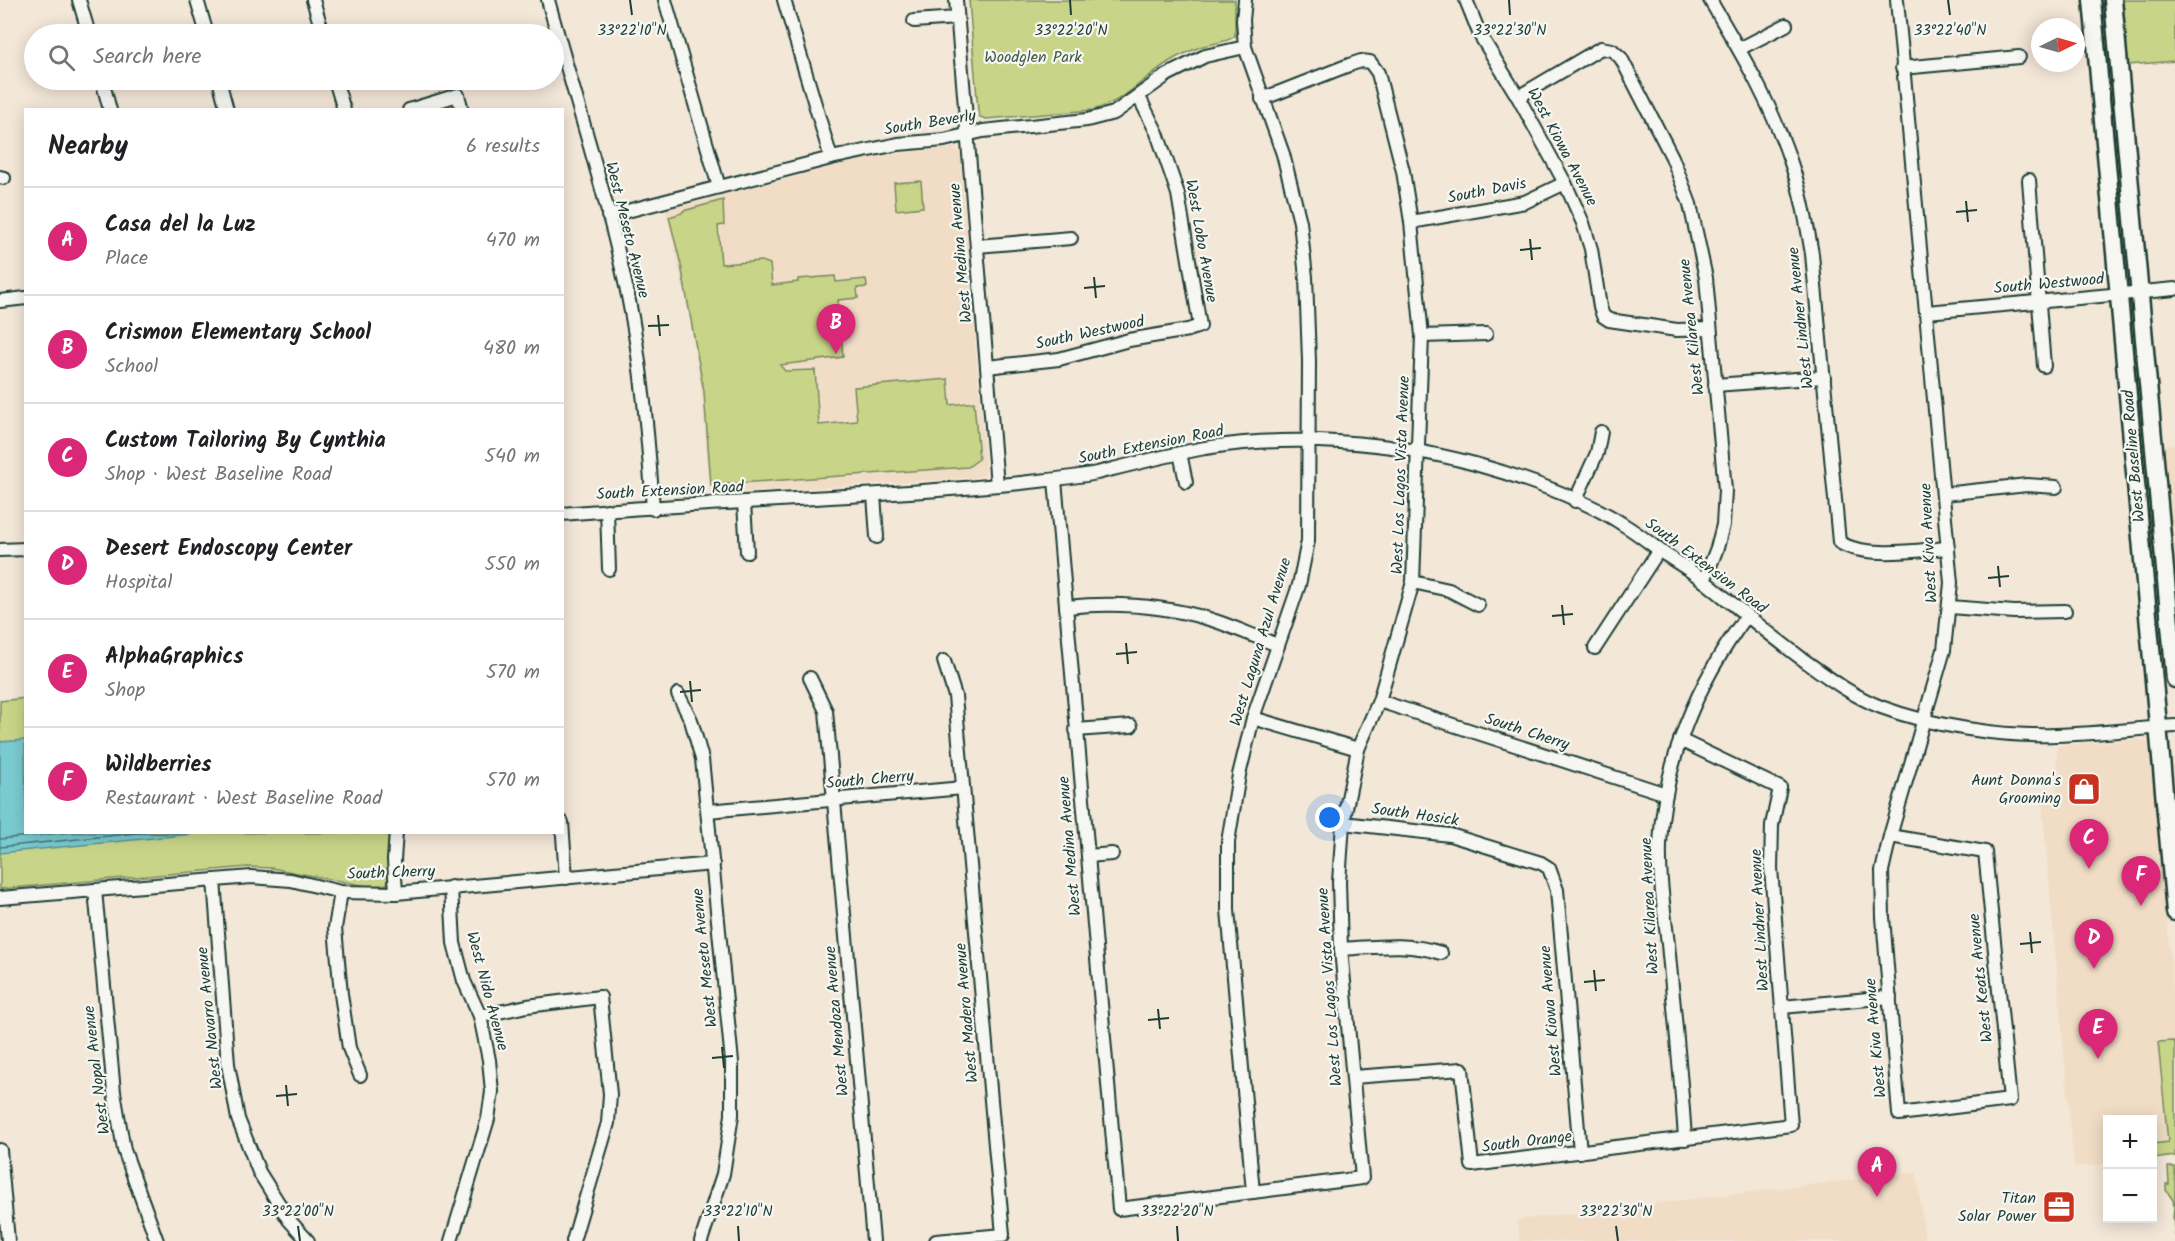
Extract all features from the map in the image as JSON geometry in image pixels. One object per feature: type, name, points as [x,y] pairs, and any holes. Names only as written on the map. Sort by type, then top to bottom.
[{"type":"main road","name":"West Baseline Road","points":[[2092,0],[2175,912]]},
{"type":"main road","name":"West Baseline Road","points":[[2113,0],[2175,679]]},
{"type":"main road","points":[[2131,425],[2144,461],[2148,501],[2153,507],[2160,509]]},
{"type":"street","points":[[79,0],[86,24]]},
{"type":"street","points":[[197,0],[204,24]]},
{"type":"street","points":[[313,0],[319,24]]},
{"type":"street","name":"West Meseto Avenue","points":[[548,0],[555,24]]},
{"type":"street","points":[[666,0],[718,187]]},
{"type":"street","points":[[784,0],[831,159]]},
{"type":"street","name":"West Medina Avenue","points":[[956,0],[997,485]]},
{"type":"street","name":"West Laguna Azul Avenue","points":[[1245,0],[1243,20],[1245,47],[1283,154],[1300,222],[1306,277],[1309,361],[1308,541],[1299,585],[1253,718],[1239,775],[1228,842],[1228,910],[1253,1192]]},
{"type":"street","name":"West Kiowa Avenue","points":[[1466,0],[1480,35],[1518,97],[1565,183],[1583,223],[1591,249],[1603,316],[1609,320],[1663,328],[1710,329]]},
{"type":"street","name":"West Lindner Avenue","points":[[1710,0],[1765,98],[1781,134],[1802,200],[1812,254],[1839,542],[1848,548],[1885,552],[1948,548]]},
{"type":"street","name":"West Kiva Avenue","points":[[1897,0],[1951,583],[1944,650],[1882,871],[1883,917],[1899,1114]]},
{"type":"street","points":[[914,21],[957,18]]},
{"type":"street","points":[[1739,49],[1786,25]]},
{"type":"street","name":"South Beverly","points":[[608,216],[898,144],[944,140],[968,133],[1087,120],[1114,113],[1167,75],[1205,56],[1245,47]]},
{"type":"street","name":"West Kilarea Avenue","points":[[1518,97],[1601,48],[1612,50],[1621,58],[1668,148],[1690,204],[1706,278],[1725,490],[1723,525],[1704,581]]},
{"type":"street","points":[[1902,68],[2019,57]]},
{"type":"street","name":"West Meseto Avenue","points":[[564,58],[628,297],[648,440],[653,508]]},
{"type":"street","name":"West Los Lagos Vista Avenue","points":[[1253,1192],[1362,1178],[1341,949],[1339,882],[1343,823],[1358,749],[1379,701],[1413,582],[1422,336],[1412,222],[1403,171],[1378,73],[1370,62],[1361,61],[1262,99]]},
{"type":"street","points":[[105,90],[109,108]]},
{"type":"street","points":[[221,90],[226,108]]},
{"type":"street","points":[[338,90],[343,108]]},
{"type":"street","points":[[415,108],[458,95],[461,108]]},
{"type":"street","name":"West Lobo Avenue","points":[[1139,97],[1156,133],[1178,194],[1200,326]]},
{"type":"street","points":[[2029,180],[2044,366]]},
{"type":"street","name":"South Davis","points":[[1412,222],[1525,202],[1565,183]]},
{"type":"street","points":[[977,246],[1071,238]]},
{"type":"street","name":"South Westwood","points":[[1927,312],[2175,289]]},
{"type":"street","points":[[0,301],[24,298]]},
{"type":"street","name":"South Westwood","points":[[987,366],[1059,359],[1129,340],[1200,326]]},
{"type":"street","points":[[1422,336],[1485,334]]},
{"type":"street","points":[[1715,385],[1824,377]]},
{"type":"street","points":[[1575,501],[1597,453],[1601,432]]},
{"type":"street","name":"South Extension Road","points":[[564,514],[874,495],[1055,480],[1096,473],[1180,453],[1254,443],[1307,441],[1366,445],[1418,452],[1475,464],[1575,501],[1622,523],[1704,581],[1746,617],[1832,680],[1878,706],[1924,721],[1992,732],[2031,735],[2175,726]]},
{"type":"street","points":[[1180,453],[1186,482]]},
{"type":"street","name":"West Medina Avenue","points":[[1055,480],[1119,1209],[1253,1192]]},
{"type":"street","points":[[1944,494],[2027,485],[2056,487]]},
{"type":"street","points":[[874,495],[877,537]]},
{"type":"street","points":[[744,503],[747,552]]},
{"type":"street","points":[[607,510],[609,569]]},
{"type":"street","points":[[0,550],[24,549]]},
{"type":"street","points":[[1595,648],[1659,550]]},
{"type":"street","points":[[1413,582],[1449,590],[1478,605]]},
{"type":"street","points":[[1066,607],[1102,604],[1158,608],[1212,620],[1278,645]]},
{"type":"street","points":[[1950,607],[2013,612],[2065,611]]},
{"type":"street","name":"West Kilarea Avenue","points":[[1686,1139],[1661,856],[1666,794],[1680,740],[1701,689],[1725,646],[1746,617]]},
{"type":"street","name":"West Madero Avenue","points":[[936,1241],[1003,1235],[955,696],[944,661]]},
{"type":"street","name":"West Mendoza Avenue","points":[[810,678],[826,711],[873,1241]]},
{"type":"street","name":"West Meseto Avenue","points":[[678,694],[691,720],[702,759],[732,1062],[732,1115],[723,1174],[701,1241]]},
{"type":"street","name":"South Cherry","points":[[1379,701],[1666,794]]},
{"type":"street","points":[[1253,718],[1358,749]]},
{"type":"street","points":[[1077,730],[1131,726]]},
{"type":"street","name":"West Lindner Avenue","points":[[1680,740],[1780,788],[1772,825],[1771,868],[1791,1125]]},
{"type":"street","name":"South Cherry","points":[[708,811],[963,788]]},
{"type":"street","name":"South Hosick","points":[[1343,823],[1450,835],[1541,863],[1549,868]]},
{"type":"street","points":[[396,834],[394,860],[396,893]]},
{"type":"street","points":[[563,834],[566,878]]},
{"type":"street","name":"West Keats Avenue","points":[[1890,836],[1985,852],[2010,1100],[1899,1114]]},
{"type":"street","points":[[1088,856],[1112,854]]},
{"type":"street","name":"South Cherry","points":[[0,898],[214,879],[251,878],[291,880],[341,892],[396,893],[713,864]]},
{"type":"street","name":"West Kiowa Avenue","points":[[1549,868],[1557,890],[1580,1152]]},
{"type":"street","name":"West Navarro Avenue","points":[[214,879],[228,1064],[238,1119],[259,1172],[289,1220],[308,1241]]},
{"type":"street","name":"West Nido Avenue","points":[[451,887],[454,943],[464,981],[480,1016],[489,1060],[492,1092],[488,1119],[451,1241]]},
{"type":"street","name":"West Nopal Avenue","points":[[95,890],[114,1092],[122,1139],[157,1241]]},
{"type":"street","points":[[341,892],[335,928],[341,994],[349,1048],[360,1075]]},
{"type":"street","points":[[1341,949],[1400,945],[1442,953]]},
{"type":"street","points":[[480,1016],[527,1006],[600,997],[610,1094],[608,1123],[573,1241]]},
{"type":"street","points":[[1782,1006],[1890,997]]},
{"type":"street","name":"South Orange","points":[[1353,1077],[1462,1069],[1472,1165],[1791,1125]]},
{"type":"street","points":[[0,1150],[8,1241]]},
{"type":"shaded area","points":[[956,148],[960,153],[986,474],[979,477],[710,495],[701,388],[690,319],[666,210],[863,159]]},
{"type":"shaded area","points":[[2175,445],[2175,593],[2162,446]]},
{"type":"shaded area","points":[[2138,739],[2148,742],[2152,751],[2175,1010],[2175,1156],[2157,1158],[2157,1115],[2103,1115],[2103,1164],[2074,1167],[2042,803],[2057,801],[2057,746]]},
{"type":"shaded area","points":[[1917,1172],[1925,1241],[1520,1241],[1517,1220]]},
{"type":"green space","name":"Woodglen Park","points":[[969,0],[1235,0],[1235,36],[1179,56],[1128,93],[1093,110],[986,119],[980,117],[978,111]]},
{"type":"green space","points":[[2123,0],[2175,0],[2175,61],[2128,65]]},
{"type":"green space","points":[[921,181],[923,207],[896,210],[894,183]]},
{"type":"green space","points":[[723,200],[724,225],[718,226],[721,264],[762,261],[770,264],[772,285],[798,282],[798,279],[835,276],[836,282],[866,279],[867,287],[857,288],[858,298],[838,300],[843,357],[780,365],[785,371],[815,370],[819,425],[857,421],[854,387],[948,379],[950,405],[974,402],[979,459],[968,467],[711,485],[704,392],[681,265],[669,217]]},
{"type":"green space","points":[[24,698],[24,834],[391,834],[387,884],[372,887],[271,868],[248,867],[0,889],[0,701]]},
{"type":"green space","points":[[2158,1042],[2175,1042],[2175,1156],[2157,1158],[2157,1143],[2168,1142]]},
{"type":"green space","points":[[2168,1167],[2175,1167],[2175,1235],[2173,1200],[2166,1190],[2166,1184],[2169,1184]]},
{"type":"water","points":[[24,740],[24,834],[194,834],[0,853],[0,742]]},
{"type":"place","name":"Crismon Elementary School","points":[[836,354]]},
{"type":"place","name":"Aunt Donna's Grooming","points":[[2084,789]]},
{"type":"place","name":"Custom Tailoring By Cynthia","points":[[2089,869]]},
{"type":"place","name":"Wildberries","points":[[2141,906]]},
{"type":"place","name":"Desert Endoscopy Center","points":[[2094,969]]},
{"type":"place","name":"AlphaGraphics","points":[[2098,1059]]},
{"type":"place","name":"Casa del la Luz","points":[[1877,1197]]},
{"type":"place","name":"Titan Solar Power","points":[[2059,1207]]}]
